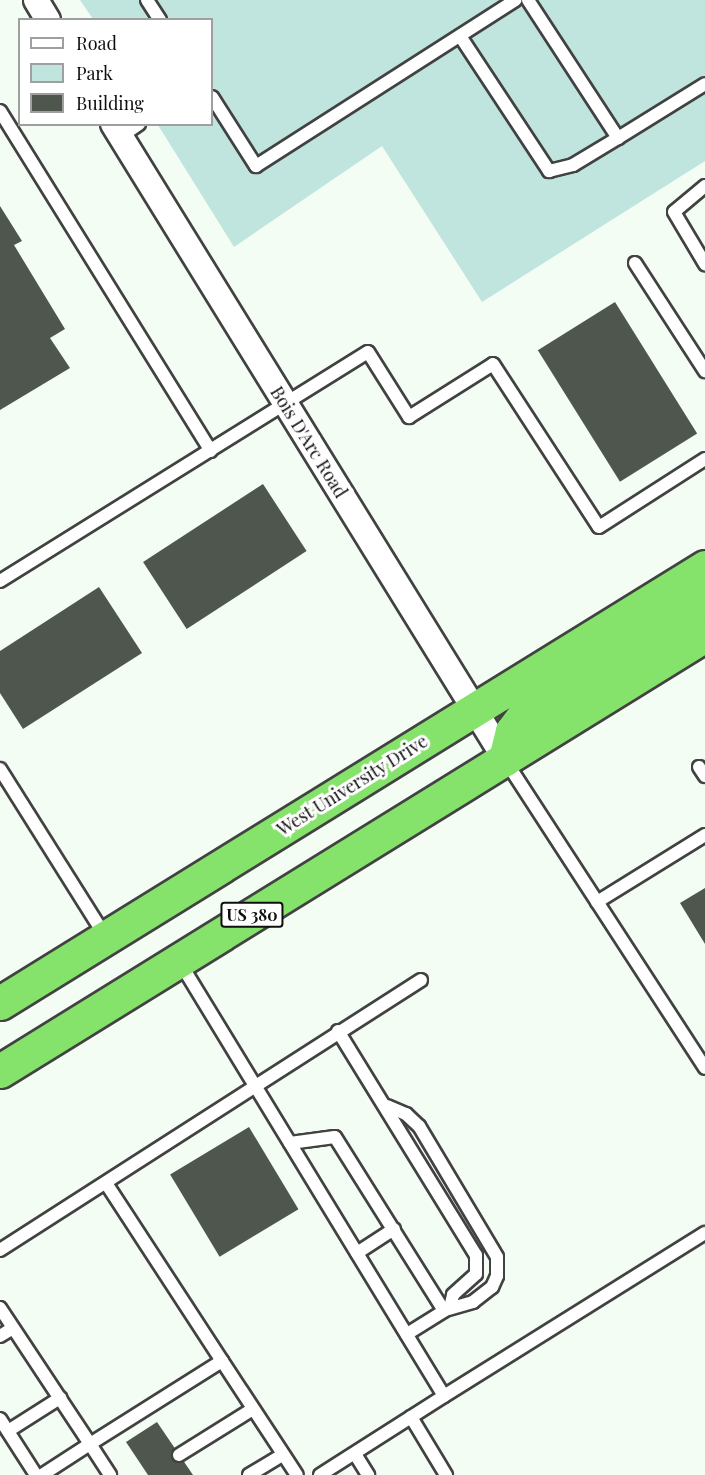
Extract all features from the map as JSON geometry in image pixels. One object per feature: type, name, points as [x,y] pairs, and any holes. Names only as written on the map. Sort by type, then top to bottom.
[{"type":"highway","name":"West University Drive","points":[[0,1003],[705,567]]},
{"type":"highway","points":[[505,759],[512,731],[528,710],[705,600]]},
{"type":"highway","name":"US 380","points":[[0,1071],[705,635]]},
{"type":"street","points":[[36,0],[47,18]]},
{"type":"street","name":"Bois D'Arc Road","points":[[124,128],[286,405],[505,759]]},
{"type":"lane","points":[[147,0],[159,18]]},
{"type":"lane","points":[[213,99],[256,166],[516,0]]},
{"type":"lane","points":[[528,0],[618,138]]},
{"type":"lane","points":[[460,36],[549,171],[573,165],[705,84]]},
{"type":"lane","points":[[0,111],[211,451]]},
{"type":"lane","points":[[705,186],[674,212],[705,264]]},
{"type":"lane","points":[[635,263],[705,371]]},
{"type":"lane","points":[[0,581],[368,352],[409,417],[493,364],[599,527],[705,459]]},
{"type":"lane","points":[[505,759],[704,1064]]},
{"type":"lane","points":[[0,769],[107,938]]},
{"type":"lane","points":[[597,902],[705,835]]},
{"type":"lane","points":[[178,960],[444,1396]]},
{"type":"lane","points":[[0,1250],[106,1183],[254,1084],[421,980]]},
{"type":"lane","points":[[338,1031],[387,1106],[476,1255],[476,1274],[453,1295],[447,1309]]},
{"type":"lane","points":[[387,1106],[406,1114],[419,1126],[497,1257],[497,1276],[492,1287],[473,1302],[447,1309],[407,1334]]},
{"type":"lane","points":[[290,1143],[335,1137],[447,1309]]},
{"type":"lane","points":[[106,1183],[297,1475]]},
{"type":"lane","points":[[357,1253],[394,1229]]},
{"type":"lane","points":[[320,1475],[705,1233]]},
{"type":"lane","points":[[0,1308],[110,1475]]},
{"type":"lane","points":[[0,1336],[13,1328]]},
{"type":"lane","points":[[42,1475],[222,1361]]},
{"type":"lane","points":[[8,1431],[60,1398]]},
{"type":"lane","points":[[179,1455],[253,1409]]},
{"type":"lane","points":[[411,1417],[443,1474]]},
{"type":"lane","points":[[0,1419],[36,1475]]},
{"type":"lane","points":[[355,1454],[368,1475]]},
{"type":"lane","points":[[249,1475],[282,1455]]},
{"type":"green space","points":[[80,0],[705,0],[705,161],[482,302],[382,146],[234,247],[159,126],[213,126],[213,18],[92,18]]},
{"type":"building","points":[[0,206],[22,241],[14,245],[65,329],[50,338],[70,368],[0,410]]},
{"type":"building","points":[[615,302],[697,433],[620,482],[538,350]]},
{"type":"building","points":[[263,484],[307,551],[187,629],[143,562]]},
{"type":"building","points":[[99,587],[142,653],[23,729],[0,693],[0,651]]},
{"type":"building","points":[[705,888],[705,944],[680,903]]},
{"type":"building","points":[[249,1127],[298,1209],[220,1257],[170,1174]]},
{"type":"building","points":[[157,1422],[193,1475],[148,1475],[126,1442]]}]
